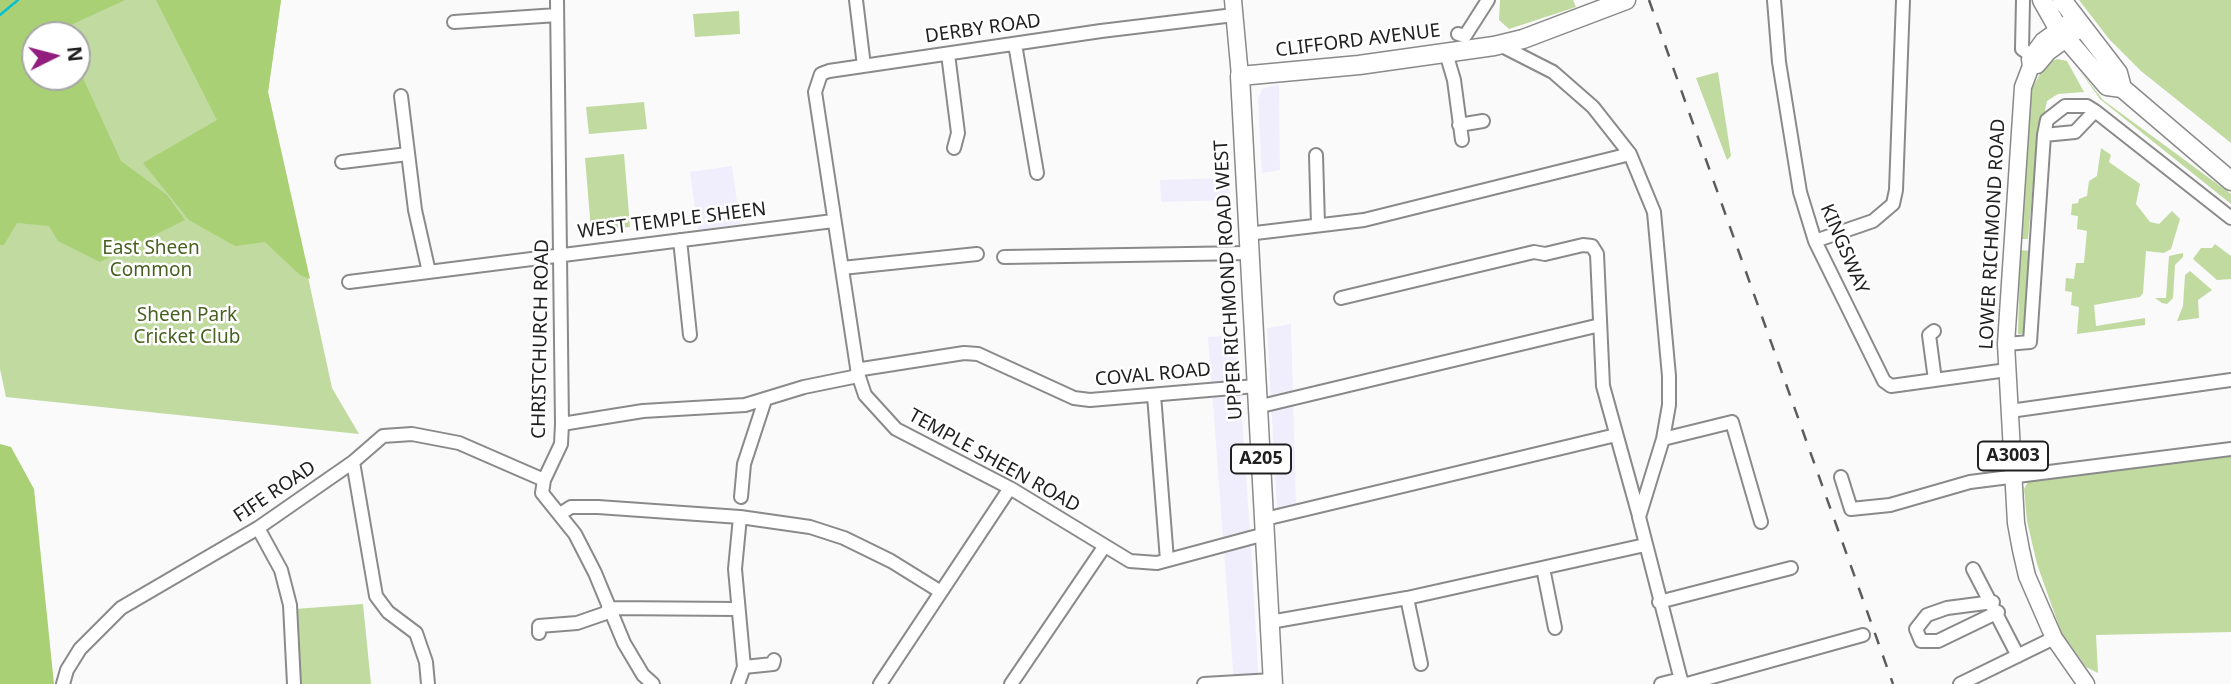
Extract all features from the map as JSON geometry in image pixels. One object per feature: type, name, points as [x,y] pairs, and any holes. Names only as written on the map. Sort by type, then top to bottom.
[{"type":"highway","name":"CLIFFORD AVENUE","points":[[1480,46],[1500,45],[1625,0]]},
{"type":"highway","points":[[2042,0],[2062,34],[2107,86],[2122,88],[2231,181]]},
{"type":"highway","points":[[2062,0],[2118,73],[2122,88]]},
{"type":"highway","name":"CLIFFORD AVENUE","points":[[1240,76],[1446,53],[1480,46],[1515,34],[1535,32]]},
{"type":"highway","name":"UPPER RICHMOND ROAD WEST","points":[[1240,76],[1273,682]]},
{"type":"main road","name":"UPPER RICHMOND ROAD WEST","points":[[1234,8],[1240,76]]},
{"type":"main road","points":[[2035,61],[2043,41],[2062,34],[2078,23]]},
{"type":"main road","name":"LOWER RICHMOND ROAD","points":[[2035,61],[2023,87],[2011,245],[2006,344],[2013,478],[2021,550],[2027,576],[2054,638],[2085,684]]},
{"type":"street","name":"CHRISTCHURCH ROAD","points":[[544,480],[561,444],[562,424],[557,0]]},
{"type":"street","points":[[856,0],[864,66]]},
{"type":"street","points":[[1458,34],[1465,36],[1488,0]]},
{"type":"street","name":"KINGSWAY","points":[[1774,0],[1788,128],[1800,192],[1815,241],[1884,381],[1891,386],[2007,370]]},
{"type":"street","points":[[1815,241],[1873,221],[1893,204],[1896,190],[1903,0]]},
{"type":"street","points":[[2023,0],[2022,49],[2035,61]]},
{"type":"street","name":"DERBY ROAD","points":[[821,74],[1234,8]]},
{"type":"street","points":[[454,22],[557,15]]},
{"type":"street","points":[[1015,44],[1037,173]]},
{"type":"street","points":[[1500,45],[1533,60],[1579,94],[1630,154],[1647,192],[1659,243],[1669,376],[1663,439],[1639,517]]},
{"type":"street","points":[[1446,53],[1454,80],[1462,140]]},
{"type":"street","points":[[948,54],[958,133],[954,148]]},
{"type":"street","name":"TEMPLE SHEEN ROAD","points":[[821,74],[815,92],[820,130],[858,374],[865,395],[896,429],[1010,488],[1104,547],[1140,563],[1167,560],[1265,526],[1616,435]]},
{"type":"street","points":[[401,96],[415,210],[429,272]]},
{"type":"street","points":[[2006,344],[2031,342],[2044,135],[2047,120],[2065,106],[2087,106],[2095,111],[2231,218]]},
{"type":"street","points":[[2044,135],[2075,132],[2095,111]]},
{"type":"street","points":[[1459,125],[1483,121]]},
{"type":"street","points":[[342,162],[408,154]]},
{"type":"street","points":[[1247,234],[1364,220],[1630,154]]},
{"type":"street","points":[[1317,155],[1318,225]]},
{"type":"street","name":"WEST TEMPLE SHEEN","points":[[349,282],[833,221]]},
{"type":"street","points":[[680,240],[690,335]]},
{"type":"street","points":[[1341,298],[1534,252],[1545,254],[1583,245],[1592,246],[1597,254],[1603,386],[1659,602],[1683,682]]},
{"type":"street","points":[[2011,245],[2036,246]]},
{"type":"street","points":[[1004,257],[1249,253]]},
{"type":"street","points":[[842,268],[977,254]]},
{"type":"street","points":[[1257,407],[1600,325]]},
{"type":"street","points":[[1934,331],[1929,335],[1935,380]]},
{"type":"street","name":"COVAL ROAD","points":[[562,424],[643,411],[745,405],[858,374],[862,369],[964,353],[978,354],[1073,398],[1090,400],[1256,386]]},
{"type":"street","points":[[2010,411],[2231,380]]},
{"type":"street","points":[[1154,395],[1167,560]]},
{"type":"street","points":[[741,497],[744,464],[765,400]]},
{"type":"street","points":[[1663,439],[1732,422],[1761,522]]},
{"type":"street","name":"FIFE ROAD","points":[[63,684],[67,670],[80,649],[121,608],[258,528],[353,462],[383,436],[412,434],[459,443],[544,480]]},
{"type":"street","points":[[1840,477],[1851,509],[1890,505],[1970,482],[2231,449]]},
{"type":"street","points":[[353,462],[376,596],[388,612],[416,633],[426,662],[428,684]]},
{"type":"street","points":[[544,480],[542,493],[547,503],[560,514],[588,559],[608,610],[634,662],[653,684]]},
{"type":"street","points":[[880,684],[1010,488]]},
{"type":"street","points":[[560,514],[571,507],[598,507],[740,517],[810,527],[844,538],[891,561],[941,592]]},
{"type":"street","points":[[738,684],[744,667],[735,569],[740,517]]},
{"type":"street","points":[[258,528],[281,570],[290,605],[293,684]]},
{"type":"street","points":[[1270,622],[1407,598],[1645,545]]},
{"type":"street","points":[[1011,684],[1104,547]]},
{"type":"street","points":[[1543,568],[1555,628]]},
{"type":"street","points":[[1659,602],[1791,568]]},
{"type":"street","points":[[1973,569],[2018,656]]},
{"type":"street","points":[[1407,598],[1422,664]]},
{"type":"street","points":[[1995,607],[1938,641],[1921,641],[1916,629],[1927,615],[1947,608],[1995,607]]},
{"type":"street","points":[[539,633],[539,626],[577,623],[608,610],[737,609]]},
{"type":"street","points":[[1661,684],[1683,682],[1863,635]]},
{"type":"street","points":[[1960,684],[2054,638]]},
{"type":"street","points":[[744,667],[773,664],[774,660]]},
{"type":"street","points":[[1204,684],[1273,682]]},
{"type":"shaded area","points":[[1279,84],[1280,170],[1262,173],[1258,99],[1262,89]]},
{"type":"shaded area","points":[[732,166],[740,224],[698,230],[690,172]]},
{"type":"shaded area","points":[[1229,178],[1230,200],[1161,202],[1160,180]]},
{"type":"shaded area","points":[[1291,324],[1296,504],[1277,508],[1267,328]]},
{"type":"shaded area","points":[[1236,335],[1259,684],[1234,684],[1208,337]]},
{"type":"green space","name":"East Sheen Common","points":[[0,0],[281,0],[268,92],[332,388],[359,434],[6,397],[0,369]]},
{"type":"green space","points":[[0,0],[125,0],[79,21],[21,21],[21,91],[89,91],[121,161],[167,195],[185,220],[100,262],[58,241],[49,226],[17,223],[4,245],[0,245]]},
{"type":"green space","points":[[156,0],[281,0],[268,92],[310,279],[300,275],[265,242],[235,246],[189,220],[143,163],[217,120]]},
{"type":"green space","points":[[1500,0],[1573,0],[1576,7],[1509,29],[1499,20]]},
{"type":"green space","points":[[2079,0],[2231,0],[2231,143],[2141,71],[2109,39]]},
{"type":"green space","points":[[739,11],[740,34],[695,37],[693,14]]},
{"type":"green space","points":[[2057,59],[2067,61],[2084,92],[2058,94],[2047,101],[2036,153],[2028,239],[2022,239],[2031,90],[2045,65]]},
{"type":"green space","points":[[2078,68],[2103,100],[2231,194],[2231,204],[2100,99]]},
{"type":"green space","points":[[1718,72],[1731,156],[1727,160],[1696,78]]},
{"type":"green space","points":[[644,102],[647,129],[589,134],[586,107]]},
{"type":"green space","points":[[2101,148],[2111,155],[2109,162],[2140,184],[2136,204],[2150,222],[2159,224],[2172,211],[2180,219],[2171,249],[2164,253],[2146,251],[2143,293],[2140,297],[2094,305],[2096,326],[2145,318],[2145,325],[2077,334],[2079,307],[2071,305],[2072,292],[2065,291],[2066,278],[2074,279],[2076,263],[2084,263],[2087,231],[2077,229],[2078,216],[2071,215],[2072,204],[2087,196],[2089,181],[2097,176]]},
{"type":"green space","points":[[624,154],[630,227],[591,230],[585,158]]},
{"type":"green space","points":[[2215,244],[2231,256],[2231,279],[2217,280],[2193,259],[2201,248],[2212,248]]},
{"type":"green space","points":[[2020,250],[2031,251],[2029,334],[2018,334]]},
{"type":"green space","points":[[2183,253],[2183,257],[2175,265],[2173,298],[2167,304],[2162,303],[2155,298],[2166,298],[2169,256]]},
{"type":"green space","points":[[2190,271],[2212,290],[2198,300],[2199,318],[2177,321],[2183,306],[2185,275]]},
{"type":"green space","points":[[0,444],[11,447],[34,489],[54,684],[0,684]]},
{"type":"green space","points":[[2231,454],[2231,632],[2096,635],[2098,673],[2086,667],[2061,632],[2037,564],[2027,521],[2024,489],[2030,478]]},
{"type":"green space","points":[[363,604],[371,684],[296,684],[295,609]]},
{"type":"waterway","points":[[0,15],[18,0]]},
{"type":"railway","points":[[1649,0],[1893,684]]},
{"type":"park label","name":"Sheen Park Cricket Club","points":[[187,327]]}]
